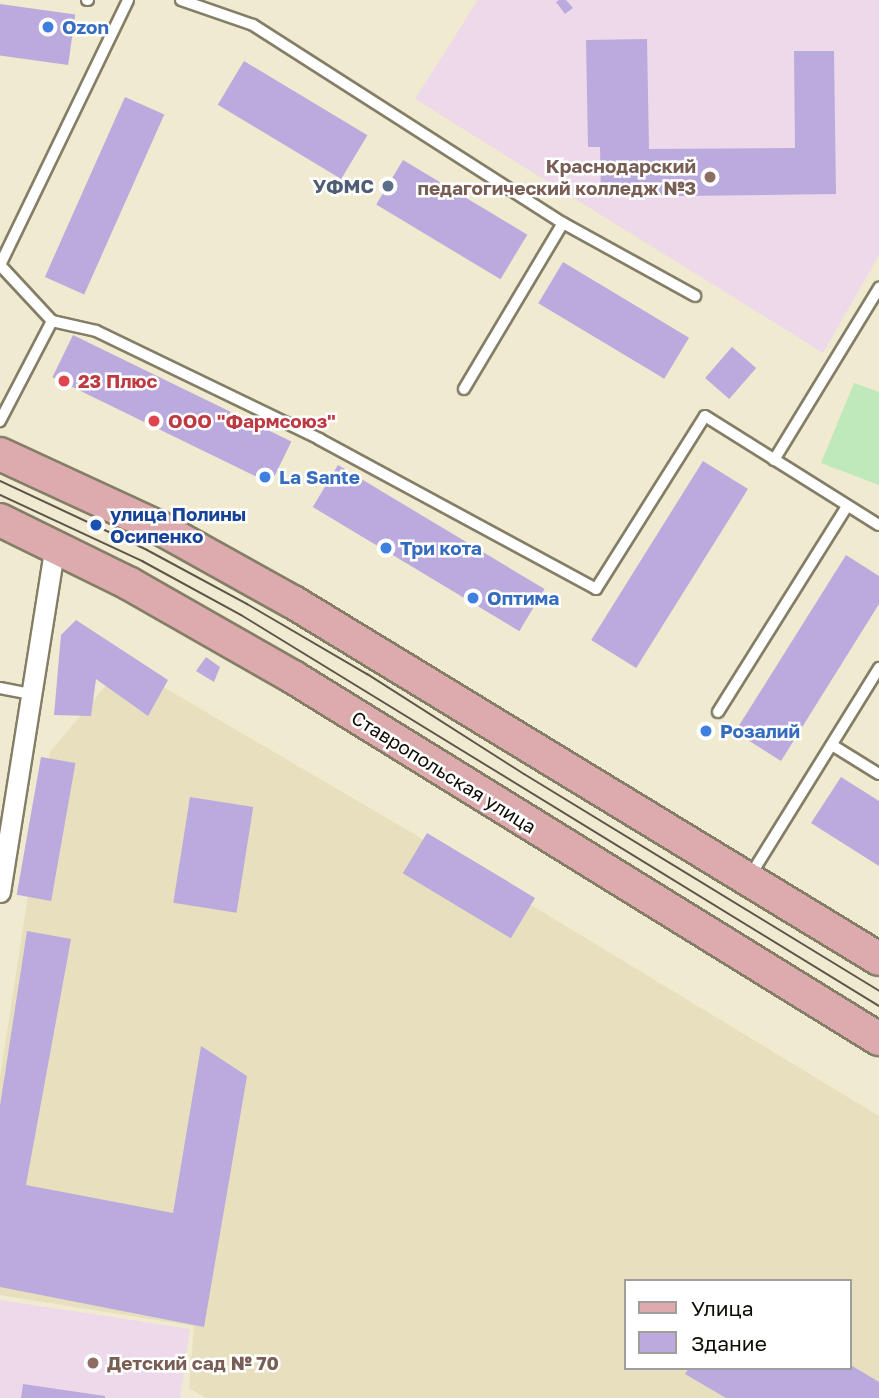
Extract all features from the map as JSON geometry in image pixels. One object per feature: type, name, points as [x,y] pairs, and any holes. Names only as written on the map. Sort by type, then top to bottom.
[{"type":"main road","points":[[0,454],[158,527],[293,602],[879,959]]},
{"type":"main road","name":"Ставропольская улица","points":[[0,520],[131,583],[293,677],[879,1039]]},
{"type":"street","points":[[0,892],[55,546]]},
{"type":"lane","points":[[128,0],[0,265],[52,321],[96,331],[319,439],[596,589],[705,416],[879,525]]},
{"type":"lane","points":[[181,0],[253,25],[563,223],[695,296]]},
{"type":"lane","points":[[464,389],[563,223]]},
{"type":"lane","points":[[774,460],[879,288]]},
{"type":"lane","points":[[0,421],[52,321]]},
{"type":"lane","points":[[718,712],[847,506]]},
{"type":"lane","points":[[748,880],[879,668]]},
{"type":"lane","points":[[0,688],[31,694]]},
{"type":"lane","points":[[832,745],[879,774]]},
{"type":"shaded area","name":"Краснодарский педагогический колледж №3","points":[[478,0],[879,0],[879,255],[823,353],[415,99]]},
{"type":"shaded area","points":[[124,664],[414,834],[879,1116],[879,1398],[206,1398],[189,1388],[194,1326],[0,1295],[0,1078],[50,752]]},
{"type":"shaded area","name":"Детский сад № 70","points":[[0,1300],[190,1329],[180,1398],[0,1398]]},
{"type":"green space","points":[[854,383],[879,392],[879,485],[821,463]]},
{"type":"building","points":[[566,0],[573,8],[565,14],[556,2]]},
{"type":"building","points":[[0,4],[75,15],[68,65],[0,56]]},
{"type":"building","points":[[647,39],[649,149],[795,148],[794,51],[834,51],[836,194],[601,197],[600,147],[588,147],[586,40]]},
{"type":"building","points":[[244,61],[367,135],[341,179],[218,105]]},
{"type":"building","points":[[125,97],[164,114],[84,294],[45,277]]},
{"type":"building","points":[[403,160],[527,235],[501,279],[376,205]]},
{"type":"building","points":[[563,262],[689,338],[664,379],[538,303]]},
{"type":"building","points":[[73,335],[291,442],[271,484],[52,377]]},
{"type":"building","points":[[732,347],[756,368],[729,399],[705,378]]},
{"type":"building","points":[[703,461],[748,489],[636,668],[591,640]]},
{"type":"building","points":[[338,465],[545,589],[519,631],[313,507]]},
{"type":"building","points":[[846,555],[879,576],[879,604],[781,761],[735,732]]},
{"type":"building","points":[[76,620],[168,680],[148,716],[96,679],[91,716],[54,715],[61,635]]},
{"type":"building","points":[[206,657],[220,667],[214,682],[196,671]]},
{"type":"building","points":[[41,757],[75,763],[51,901],[17,895]]},
{"type":"building","points":[[841,777],[879,801],[879,866],[811,823]]},
{"type":"building","points":[[190,797],[253,807],[236,913],[173,903]]},
{"type":"building","points":[[427,833],[535,898],[511,938],[403,873]]},
{"type":"building","points":[[27,931],[71,939],[26,1185],[173,1213],[201,1046],[247,1076],[204,1327],[0,1287],[0,1106]]},
{"type":"building","points":[[851,1365],[879,1382],[879,1398],[726,1398],[685,1374],[688,1370],[851,1370]]},
{"type":"building","points":[[23,1384],[105,1396],[105,1398],[21,1398]]},
{"type":"tram line","points":[[0,481],[147,550],[247,604],[367,674],[524,774],[879,991]]},
{"type":"tram line","points":[[0,495],[142,561],[241,615],[879,1006]]},
{"type":"place","name":"Ozon","points":[[48,27]]},
{"type":"place","name":"Краснодарский педагогический колледж №3","points":[[710,177]]},
{"type":"place","name":"УФМС","points":[[388,186]]},
{"type":"place","name":"23 Плюс","points":[[64,381]]},
{"type":"place","name":"ООО \"Фармсоюз\"","points":[[154,421]]},
{"type":"place","name":"La Sante","points":[[265,477]]},
{"type":"place","name":"улица Полины Осипенко","points":[[96,525]]},
{"type":"place","name":"Три кота","points":[[386,548]]},
{"type":"place","name":"Оптима","points":[[473,598]]},
{"type":"place","name":"Розалий","points":[[706,731]]},
{"type":"place","name":"Детский сад № 70","points":[[93,1363]]}]
